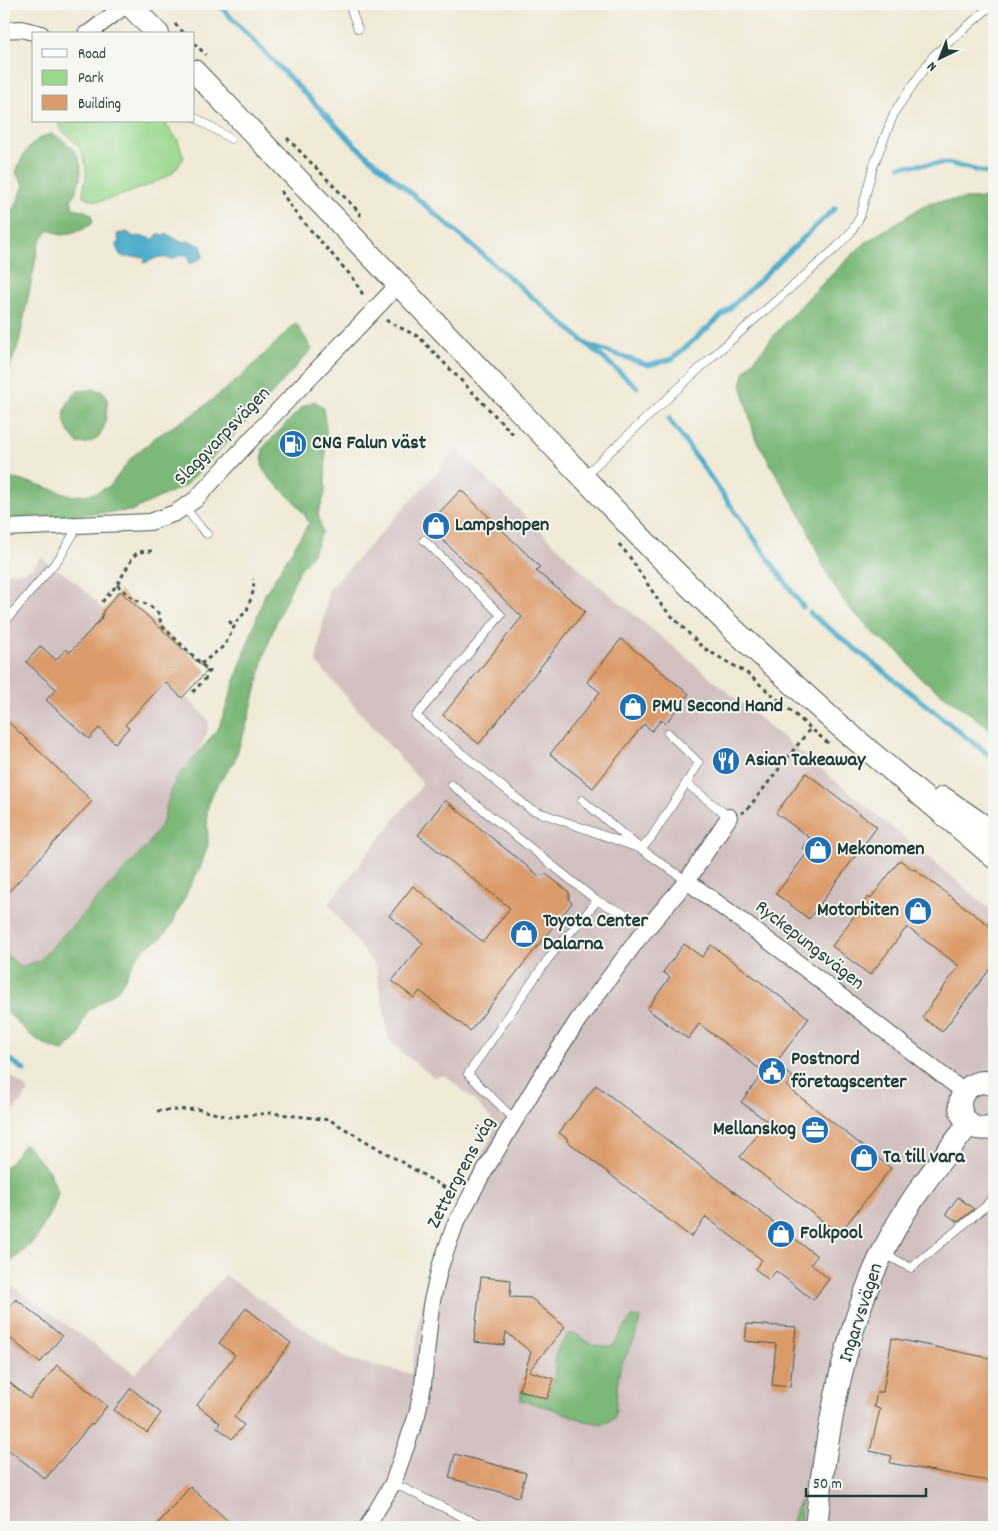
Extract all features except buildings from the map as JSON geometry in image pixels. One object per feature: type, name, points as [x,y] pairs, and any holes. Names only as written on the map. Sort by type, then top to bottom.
[{"type":"main road","points":[[128,4],[156,32]]},
{"type":"main road","points":[[195,72],[658,555],[734,630],[834,721],[994,857]]},
{"type":"main road","points":[[834,721],[994,834]]},
{"type":"main road","points":[[994,1085],[984,1082],[976,1083],[970,1087],[961,1097],[960,1109],[969,1124],[975,1128],[982,1129],[994,1126]]},
{"type":"main road","name":"Ingarvsvägen","points":[[816,1527],[829,1432],[836,1398],[865,1294],[882,1252],[908,1206],[969,1124]]},
{"type":"street","points":[[91,32],[128,4]]},
{"type":"street","points":[[4,30],[21,29],[33,32]]},
{"type":"street","name":"Slaggvarpsvägen","points":[[4,528],[150,522],[175,513],[195,500],[398,285]]},
{"type":"street","points":[[687,881],[729,817]]},
{"type":"street","name":"Zettergrens väg","points":[[367,1527],[393,1483],[417,1414],[423,1385],[431,1305],[440,1266],[455,1224],[555,1053],[650,925],[687,881]]},
{"type":"street","name":"Ryckepungsvägen","points":[[687,881],[781,950],[964,1092]]},
{"type":"lane","points":[[349,4],[358,29]]},
{"type":"lane","points":[[583,477],[712,357],[836,248],[851,232],[860,217],[873,167],[895,111],[933,56],[993,4]]},
{"type":"lane","points":[[195,118],[231,139]]},
{"type":"lane","points":[[185,506],[207,534]]},
{"type":"lane","points":[[4,623],[60,557],[78,525]]},
{"type":"lane","points":[[424,540],[501,614],[416,716],[530,808],[641,849]]},
{"type":"lane","points":[[641,849],[651,838],[699,763],[668,733]]},
{"type":"lane","points":[[686,782],[729,817]]},
{"type":"lane","points":[[452,785],[597,900],[650,925]]},
{"type":"lane","points":[[582,800],[641,849],[687,881]]},
{"type":"lane","points":[[515,1120],[468,1074],[548,959],[597,900]]},
{"type":"lane","points":[[882,1252],[911,1268],[986,1206],[994,1195]]},
{"type":"lane","points":[[393,1483],[466,1523],[491,1527]]},
{"type":"path","points":[[102,602],[117,585],[133,557],[138,552],[153,551]]},
{"type":"path","points":[[201,664],[225,645],[247,610],[254,588],[253,579]]},
{"type":"path","points":[[117,585],[135,600],[149,605],[158,613],[162,626],[209,671],[205,679],[190,695]]},
{"type":"path","points":[[229,621],[235,627]]},
{"type":"path","points":[[729,817],[746,811],[810,728]]},
{"type":"path","points":[[157,1111],[197,1109],[229,1117],[271,1113],[330,1120],[468,1201]]},
{"type":"shaded area","points":[[457,450],[585,574],[994,912],[994,1527],[4,1527],[4,1280],[135,1374],[225,1275],[350,1360],[411,1374],[426,1282],[469,1182],[493,1132],[491,1118],[477,1103],[445,1075],[434,1077],[402,1053],[389,1040],[376,967],[328,904],[423,784],[316,662],[329,590]]},
{"type":"shaded area","points":[[40,557],[77,583],[104,610],[120,591],[207,671],[183,698],[187,698],[209,721],[207,733],[196,756],[176,778],[167,804],[164,822],[147,846],[39,961],[20,967],[4,954],[4,573],[24,572],[34,567]]},
{"type":"shaded area","points":[[4,1071],[29,1091],[4,1123]]},
{"type":"green space","points":[[59,122],[164,122],[178,140],[184,158],[172,173],[158,181],[113,198],[98,201],[92,200],[83,196],[86,172],[82,153],[77,144],[59,128]]},
{"type":"green space","points":[[52,134],[71,147],[80,162],[80,180],[71,200],[73,208],[91,214],[93,223],[82,230],[62,235],[49,230],[39,243],[19,343],[4,382],[4,215],[15,206],[24,185],[16,173],[21,160],[34,143]]},
{"type":"green space","points":[[994,197],[994,733],[919,677],[900,653],[878,637],[841,597],[825,570],[805,523],[755,438],[741,384],[745,371],[786,321],[869,240],[925,205],[940,201]]},
{"type":"green space","points":[[296,323],[312,349],[186,485],[131,511],[4,519],[4,473],[8,478],[33,483],[73,496],[96,493],[110,486],[132,457],[156,437],[198,411],[242,376]]},
{"type":"green space","points":[[94,389],[104,392],[107,398],[104,428],[98,437],[89,443],[77,443],[67,430],[64,416],[65,410],[72,397],[78,391]]},
{"type":"green space","points":[[314,401],[323,407],[326,428],[325,494],[318,513],[322,532],[313,553],[299,571],[278,617],[266,650],[249,717],[234,762],[210,798],[207,811],[208,844],[201,866],[171,926],[160,939],[146,947],[136,958],[118,990],[88,1011],[78,1037],[64,1051],[55,1049],[31,1035],[4,1008],[4,952],[20,967],[39,961],[147,846],[163,822],[176,778],[219,727],[265,594],[309,523],[295,502],[268,477],[262,465],[263,448],[302,407]]},
{"type":"green space","points":[[25,1144],[49,1171],[58,1193],[54,1206],[37,1237],[4,1268],[4,1169]]},
{"type":"green space","points":[[632,1317],[641,1318],[634,1340],[620,1368],[615,1418],[604,1424],[585,1421],[521,1400],[521,1391],[547,1399],[554,1379],[555,1359],[558,1348],[568,1334],[576,1334],[591,1344],[612,1346]]},
{"type":"green space","points":[[800,1501],[800,1527],[791,1527],[795,1511]]},
{"type":"water","points":[[127,232],[134,237],[142,236],[154,239],[158,234],[169,235],[182,242],[190,241],[201,246],[203,257],[190,264],[187,254],[172,259],[159,257],[145,263],[143,262],[144,257],[125,257],[120,255],[116,246],[119,241],[117,234]]},
{"type":"waterway","points":[[218,4],[355,145],[637,387]]},
{"type":"waterway","points":[[900,166],[948,163],[994,175]]},
{"type":"waterway","points":[[591,346],[648,365],[672,359],[728,310],[835,208]]},
{"type":"waterway","points":[[669,419],[803,607]]},
{"type":"waterway","points":[[810,613],[994,759]]},
{"type":"waterway","points":[[4,1055],[24,1070]]},
{"type":"place","name":"CNG Falun väst","points":[[293,444]]},
{"type":"place","name":"Lampshopen","points":[[436,526]]},
{"type":"place","name":"PMU Second Hand","points":[[633,707]]},
{"type":"place","name":"Asian Takeaway","points":[[726,761]]},
{"type":"place","name":"Mekonomen","points":[[818,850]]},
{"type":"place","name":"Motorbiten","points":[[918,911]]},
{"type":"place","name":"Toyota Center Dalarna","points":[[524,934]]},
{"type":"place","name":"Postnord företagscenter","points":[[772,1071]]},
{"type":"place","name":"Mellanskog","points":[[815,1130]]},
{"type":"place","name":"Ta till vara","points":[[864,1158]]},
{"type":"place","name":"Folkpool","points":[[781,1234]]}]
